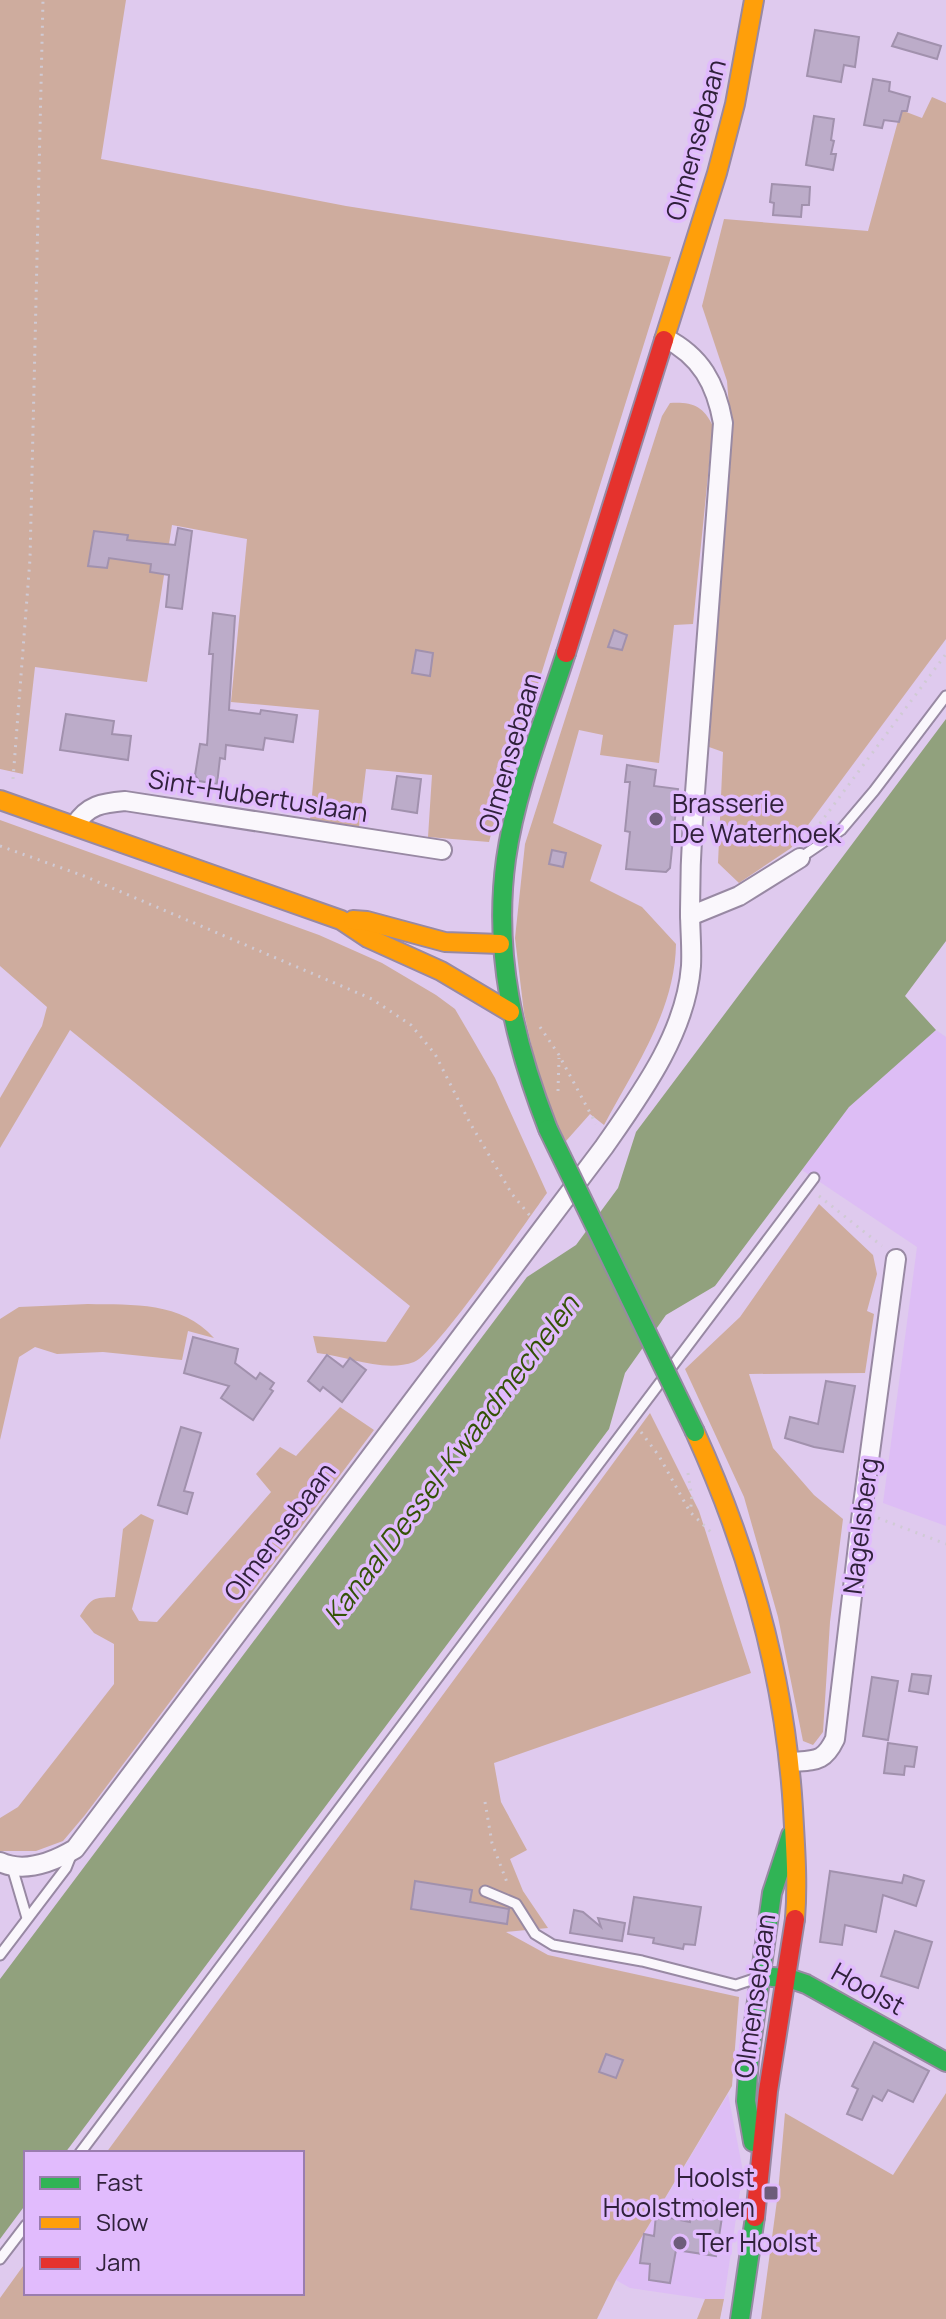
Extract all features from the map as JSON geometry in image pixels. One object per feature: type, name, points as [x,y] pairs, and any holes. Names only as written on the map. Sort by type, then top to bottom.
[{"type":"street","name":"Olmensebaan","points":[[740,2319],[762,2173],[767,2094],[788,1978],[797,1875],[792,1762],[783,1699],[752,1573],[714,1471],[548,1129],[533,1092],[510,1012],[500,944],[505,874],[514,820],[735,104],[754,0]]},
{"type":"street","name":"Olmensebaan","points":[[75,1849],[604,1147],[641,1093],[674,1033],[691,968],[693,819],[723,423],[719,401],[703,370],[685,349],[665,338]]},
{"type":"street","name":"Sint-Hubertuslaan","points":[[75,825],[83,813],[104,803],[125,801],[442,850]]},
{"type":"street","points":[[5,802],[341,920],[368,938],[441,971],[510,1012]]},
{"type":"street","points":[[690,916],[739,896],[800,858]]},
{"type":"street","points":[[341,920],[367,921],[445,942],[500,944]]},
{"type":"street","name":"Nagelsberg","points":[[792,1762],[820,1759],[828,1753],[835,1739],[896,1259]]},
{"type":"street","name":"Olmensebaan","points":[[762,2173],[746,2101],[772,1893],[794,1827]]},
{"type":"street","points":[[6,1865],[57,1860],[75,1849]]},
{"type":"street","name":"Hoolst","points":[[760,1977],[788,1978],[806,1984],[946,2062]]},
{"type":"lane","points":[[800,858],[841,830],[946,696]]},
{"type":"lane","points":[[82,2151],[810,1182]]},
{"type":"lane","points":[[0,1955],[66,1868],[75,1849]]},
{"type":"lane","points":[[6,1865],[27,1918]]},
{"type":"lane","points":[[485,1891],[516,1904]]},
{"type":"lane","name":"Olmensebaan","points":[[516,1904],[535,1934],[553,1945],[642,1961],[736,1985],[760,1977]]},
{"type":"lane","points":[[0,2259],[24,2228]]},
{"type":"path","points":[[5,802],[30,559],[43,0]]},
{"type":"path","points":[[800,858],[818,823],[946,654]]},
{"type":"path","points":[[0,846],[84,876],[372,999],[411,1025],[435,1054],[470,1123],[512,1194],[541,1229]]},
{"type":"path","points":[[559,1055],[592,1112],[599,1131]]},
{"type":"path","points":[[810,1182],[896,1259]]},
{"type":"path","points":[[632,1419],[659,1456],[690,1512]]},
{"type":"path","points":[[862,1512],[946,1544]]},
{"type":"path","points":[[485,1802],[492,1843],[516,1904]]},
{"type":"shaded area","points":[[0,0],[126,0],[101,159],[346,206],[671,257],[509,769],[489,842],[428,837],[432,775],[366,769],[359,827],[310,820],[319,710],[231,702],[247,539],[172,525],[147,682],[35,667],[23,774],[0,769]]},
{"type":"shaded area","points":[[932,97],[946,103],[946,639],[791,848],[739,883],[718,863],[723,752],[709,747],[731,432],[727,381],[702,306],[724,219],[868,231],[901,110],[922,118]]},
{"type":"shaded area","points":[[670,403],[696,407],[713,426],[693,624],[674,625],[659,763],[600,755],[603,735],[579,730],[553,823],[602,845],[590,881],[642,907],[676,944],[674,969],[669,992],[651,1038],[604,1125],[590,1114],[566,1141],[545,1104],[524,1013],[515,938],[525,844],[662,416]]},
{"type":"shaded area","points":[[0,820],[319,935],[382,963],[455,1009],[495,1078],[547,1193],[460,1312],[425,1354],[414,1362],[390,1366],[317,1353],[313,1336],[386,1342],[410,1306],[70,1030],[0,1148],[0,1098],[42,1026],[47,1007],[0,966]]},
{"type":"shaded area","points":[[936,1030],[946,1037],[946,1526],[883,1503],[917,1247],[802,1170],[849,1107]]},
{"type":"shaded area","points":[[819,1204],[873,1255],[877,1274],[867,1311],[874,1314],[865,1373],[749,1374],[773,1448],[814,1495],[843,1519],[830,1622],[823,1732],[813,1745],[803,1741],[778,1617],[744,1497],[685,1369],[740,1317]]},
{"type":"shaded area","points":[[139,1305],[171,1311],[187,1317],[214,1338],[188,1331],[182,1360],[103,1352],[57,1354],[35,1347],[19,1357],[0,1440],[0,1319],[19,1307]]},
{"type":"shaded area","points":[[340,1407],[374,1430],[85,1815],[63,1841],[36,1851],[0,1851],[0,1818],[18,1807],[114,1684],[114,1644],[94,1633],[80,1616],[94,1600],[115,1597],[123,1529],[141,1514],[154,1520],[132,1609],[139,1621],[157,1622],[271,1492],[256,1474],[280,1447],[296,1456]]},
{"type":"shaded area","points":[[650,1413],[699,1511],[751,1673],[494,1763],[501,1802],[527,1850],[510,1859],[523,1891],[548,1928],[506,1932],[548,1955],[739,1997],[732,2086],[616,2280],[597,2319],[0,2319],[0,2298],[24,2265],[24,2295],[304,2295],[304,2151],[107,2151]]},
{"type":"shaded area","points":[[946,2093],[946,2319],[761,2319],[785,2113],[893,2175]]},
{"type":"shaded area","points":[[728,2094],[743,2171],[724,2299],[630,2288],[616,2280]]},
{"type":"shaded area","points":[[705,2299],[724,2299],[720,2319],[697,2319]]},
{"type":"water","name":"Kanaal Dessel-Kwaadmechelen","points":[[946,719],[946,941],[905,996],[936,1030],[849,1107],[715,1286],[666,1315],[625,1373],[609,1429],[67,2151],[24,2151],[24,2207],[0,2239],[0,1979],[527,1277],[576,1245],[618,1188],[636,1132]]},
{"type":"building","points":[[815,30],[859,37],[855,67],[844,65],[841,82],[807,76]]},
{"type":"building","points":[[898,33],[941,46],[937,59],[892,46]]},
{"type":"building","points":[[873,79],[890,82],[889,91],[910,97],[907,111],[902,111],[899,122],[884,120],[882,128],[864,125]]},
{"type":"building","points":[[814,116],[834,119],[831,154],[836,154],[833,170],[806,165]]},
{"type":"building","points":[[772,184],[810,187],[809,205],[802,205],[801,217],[773,215],[774,203],[770,202]]},
{"type":"building","points":[[178,528],[192,531],[182,609],[166,607],[169,575],[150,572],[151,564],[109,558],[107,568],[88,566],[94,531],[128,535],[127,540],[175,545]]},
{"type":"building","points":[[213,613],[235,616],[229,710],[297,715],[293,742],[265,738],[263,750],[226,745],[225,759],[220,758],[217,784],[199,781],[195,775],[200,744],[207,745]]},
{"type":"building","points":[[614,630],[627,635],[622,650],[608,647]]},
{"type":"building","points":[[416,650],[433,653],[430,676],[412,673]]},
{"type":"building","points":[[66,714],[114,721],[112,734],[131,736],[128,760],[60,750]]},
{"type":"building","points":[[627,765],[656,770],[654,786],[678,789],[670,868],[666,872],[626,869],[630,832],[625,831],[630,782],[625,782]]},
{"type":"building","points":[[397,776],[421,779],[417,813],[392,809]]},
{"type":"building","points":[[552,850],[566,853],[563,867],[549,864]]},
{"type":"building","points":[[193,1337],[238,1349],[235,1363],[256,1379],[260,1373],[274,1383],[270,1389],[273,1391],[253,1420],[221,1398],[229,1386],[184,1373]]},
{"type":"building","points":[[327,1355],[343,1367],[350,1358],[366,1370],[342,1402],[323,1387],[320,1391],[308,1381]]},
{"type":"building","points":[[826,1381],[855,1386],[843,1452],[785,1438],[790,1417],[818,1424]]},
{"type":"building","points":[[181,1427],[201,1433],[184,1491],[193,1493],[187,1514],[158,1505]]},
{"type":"building","points":[[912,1674],[931,1676],[928,1694],[909,1691]]},
{"type":"building","points":[[872,1677],[898,1681],[888,1740],[863,1736]]},
{"type":"building","points":[[888,1743],[917,1747],[914,1767],[905,1766],[904,1775],[884,1773]]},
{"type":"building","points":[[830,1871],[902,1883],[904,1875],[924,1881],[916,1906],[883,1895],[876,1932],[845,1925],[842,1945],[820,1942]]},
{"type":"building","points":[[415,1881],[472,1890],[470,1902],[509,1909],[507,1924],[411,1909]]},
{"type":"building","points":[[634,1897],[701,1907],[695,1945],[684,1944],[683,1949],[653,1943],[654,1938],[628,1934]]},
{"type":"building","points":[[574,1910],[583,1912],[601,1927],[598,1918],[625,1923],[622,1941],[570,1933]]},
{"type":"building","points":[[895,1931],[932,1942],[918,1988],[881,1976]]},
{"type":"building","points":[[874,2042],[929,2071],[913,2102],[888,2090],[882,2101],[873,2096],[862,2120],[847,2114],[858,2089],[852,2086]]},
{"type":"building","points":[[606,2054],[623,2060],[616,2078],[599,2072]]},
{"type":"building","name":"Ter Hoolst","points":[[693,2200],[721,2204],[728,2212],[722,2217],[716,2256],[676,2250],[670,2283],[649,2280],[650,2264],[640,2263],[644,2234],[654,2236],[656,2215],[690,2222]]},
{"type":"traffic: fast","points":[[548,1129],[525,1063],[509,997],[502,929],[503,894],[516,807],[566,653]]},
{"type":"traffic: fast","points":[[548,1129],[695,1432]]},
{"type":"traffic: fast","points":[[753,2142],[746,2101],[749,2059],[772,1893],[791,1835]]},
{"type":"traffic: fast","points":[[772,1977],[806,1984],[946,2062]]},
{"type":"traffic: fast","points":[[740,2319],[755,2217]]},
{"type":"traffic: slow","points":[[664,340],[717,173],[735,104],[754,0]]},
{"type":"traffic: slow","points":[[0,800],[341,920],[368,938],[441,971],[510,1012]]},
{"type":"traffic: slow","points":[[353,920],[445,942],[500,944]]},
{"type":"traffic: slow","points":[[695,1432],[715,1477],[748,1569],[773,1663],[789,1760],[796,1864],[795,1919]]},
{"type":"traffic: jam","points":[[566,653],[664,340]]},
{"type":"traffic: jam","points":[[755,2217],[768,2091],[795,1919]]},
{"type":"place","name":"Brasserie De Waterhoek","points":[[656,819]]},
{"type":"place","name":"Hoolst Hoolstmolen","points":[[771,2193]]},
{"type":"place","name":"Ter Hoolst","points":[[680,2243]]}]
